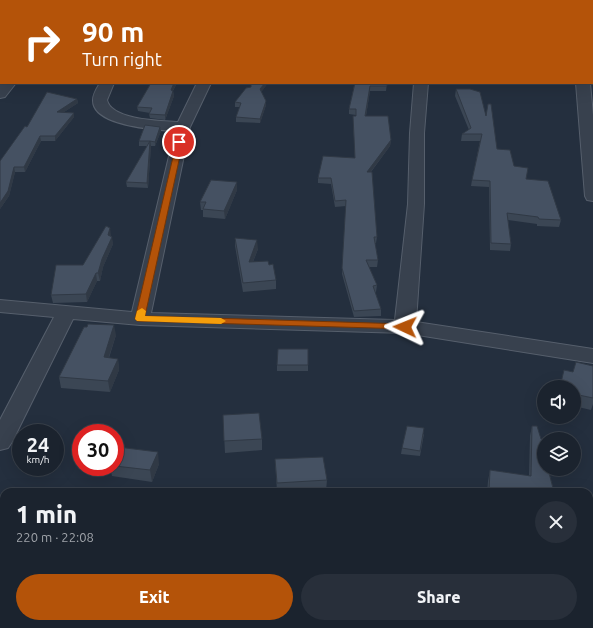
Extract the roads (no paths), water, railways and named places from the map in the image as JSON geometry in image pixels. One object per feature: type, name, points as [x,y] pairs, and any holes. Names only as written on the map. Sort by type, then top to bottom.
[{"type":"street","points":[[0,94],[8,84]]},
{"type":"street","points":[[106,84],[100,97],[100,103],[103,109],[139,124],[183,127]]},
{"type":"street","points":[[140,319],[183,127],[204,84]]},
{"type":"street","points":[[405,327],[416,204],[417,133],[421,84]]},
{"type":"street","points":[[587,90],[593,196]]},
{"type":"street","points":[[0,306],[140,319],[405,327],[593,356]]},
{"type":"street","points":[[0,442],[66,313]]}]
